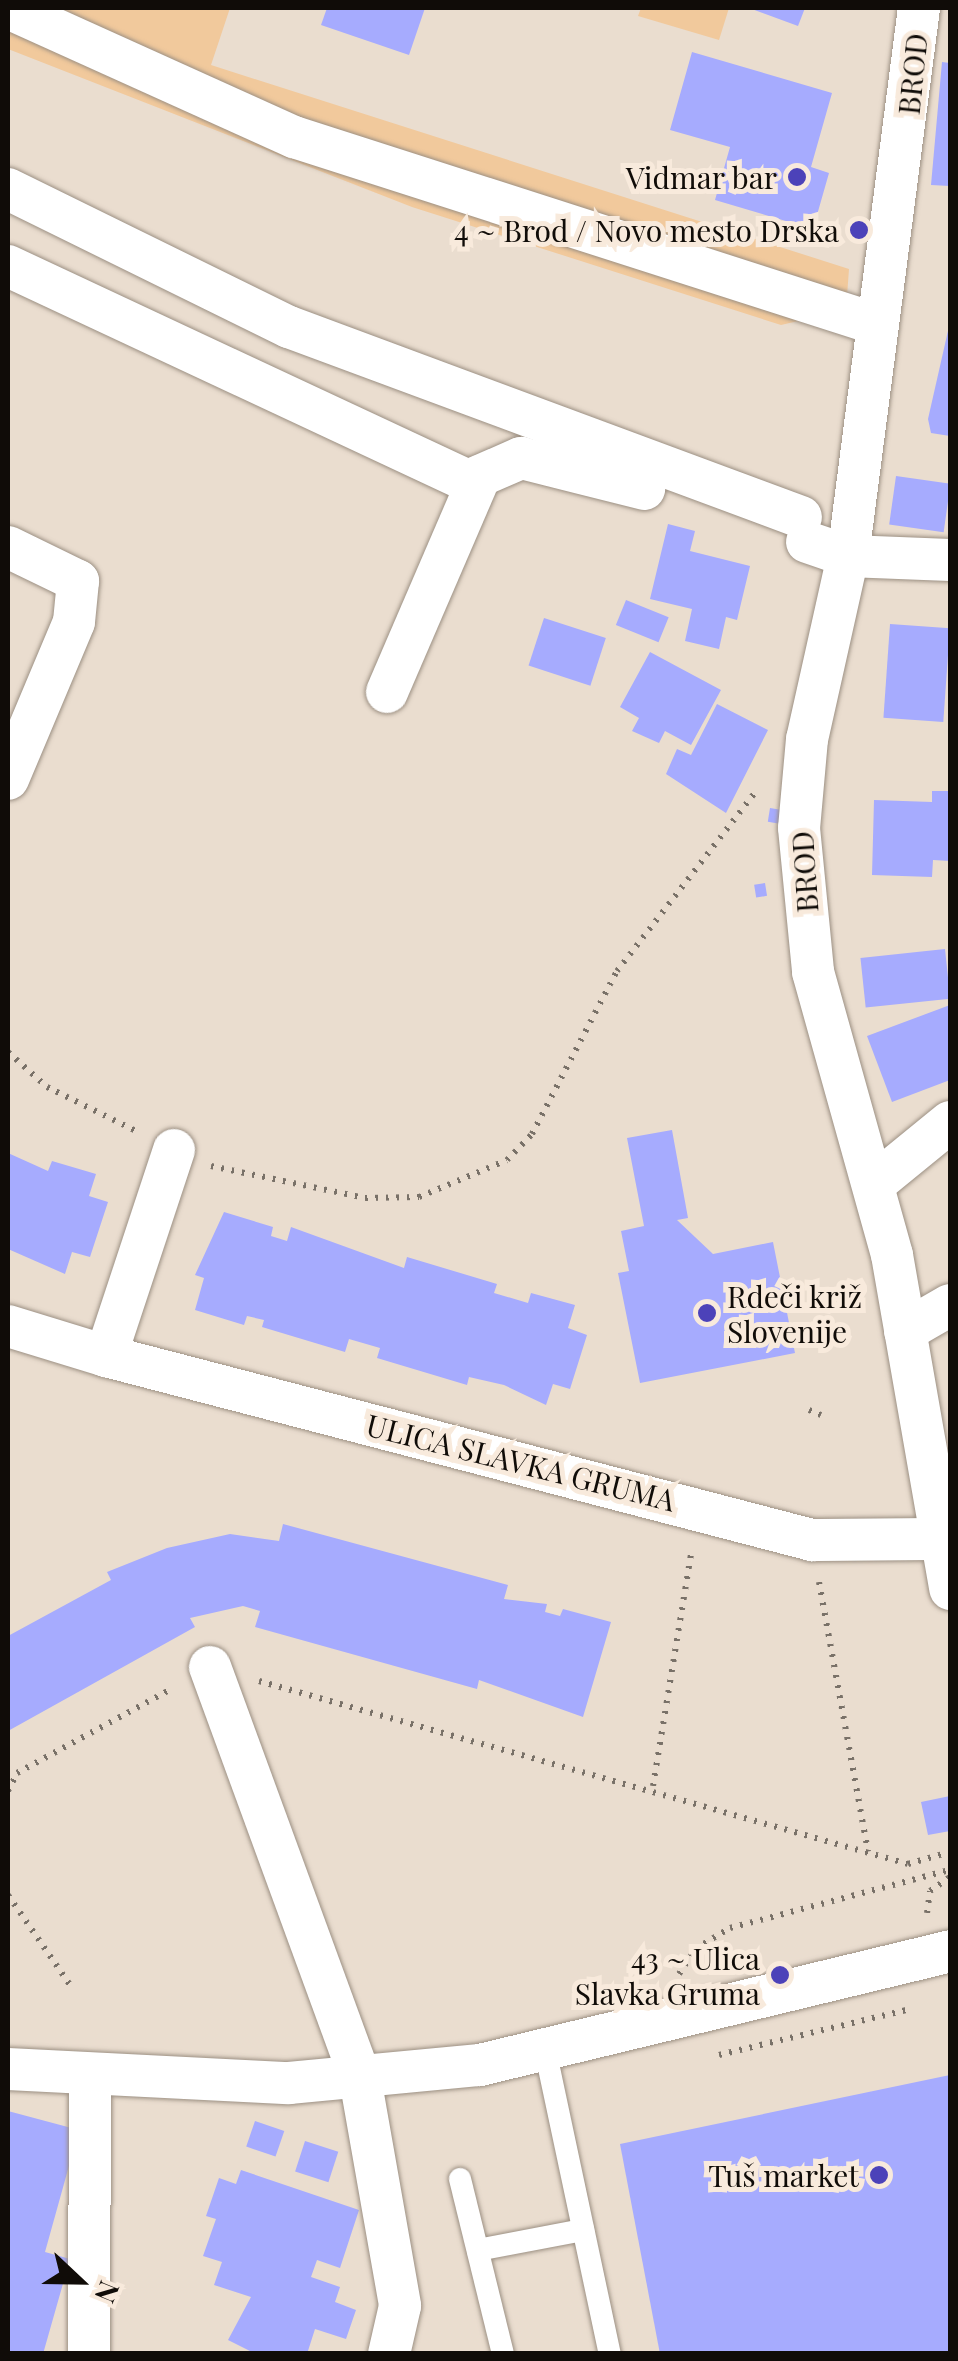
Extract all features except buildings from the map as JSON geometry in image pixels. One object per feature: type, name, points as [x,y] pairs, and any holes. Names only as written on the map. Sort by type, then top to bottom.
[{"type":"street","points":[[8,8],[294,137],[876,324]]},
{"type":"street","name":"BROD","points":[[905,1331],[874,1184],[813,972],[799,828],[807,739],[848,556],[919,8]]},
{"type":"street","points":[[8,189],[289,326],[804,530],[848,556],[950,560]]},
{"type":"street","points":[[8,266],[468,481],[520,458],[596,473],[748,526]]},
{"type":"street","points":[[386,692],[480,476]]},
{"type":"street","points":[[8,547],[78,581],[74,622],[8,779]]},
{"type":"street","points":[[874,1184],[950,1122]]},
{"type":"street","points":[[106,1356],[174,1150]]},
{"type":"street","points":[[950,1305],[905,1331],[950,1588]]},
{"type":"street","name":"ULICA SLAVKA GRUMA","points":[[8,1326],[106,1356],[812,1540],[939,1538]]},
{"type":"street","points":[[210,1667],[360,2078],[400,2306],[397,2349]]},
{"type":"street","points":[[8,2069],[90,2077],[360,2078],[546,2054],[950,1951]]},
{"type":"street","points":[[90,2077],[90,2354]]},
{"type":"lane","points":[[546,2054],[610,2354]]},
{"type":"lane","points":[[460,2179],[503,2354]]},
{"type":"lane","points":[[478,2250],[583,2230]]},
{"type":"path","points":[[8,1052],[47,1087],[174,1150],[258,1180],[365,1198],[420,1196],[508,1160],[532,1134],[617,971],[682,876],[807,739]]},
{"type":"path","points":[[810,1410],[822,1415]]},
{"type":"path","points":[[653,1786],[698,1508]]},
{"type":"path","points":[[812,1540],[868,1852]]},
{"type":"path","points":[[8,1791],[17,1773],[210,1667],[653,1786],[908,1864],[950,1852]]},
{"type":"path","points":[[924,1905],[950,1873]]},
{"type":"path","points":[[686,1962],[712,1936],[745,1923],[950,1873]]},
{"type":"path","points":[[8,1895],[70,1985]]},
{"type":"shaded area","points":[[8,8],[230,8],[211,65],[849,269],[846,310],[781,325],[412,207],[8,49]]},
{"type":"shaded area","points":[[641,8],[729,8],[719,40],[638,16]]},
{"type":"place","name":"Vidmar bar","points":[[797,177]]},
{"type":"place","name":"4 ~ Brod / Novo mesto Drska","points":[[859,230]]},
{"type":"place","name":"Rdeči križ Slovenije","points":[[707,1313]]},
{"type":"place","name":"43 ~ Ulica Slavka Gruma","points":[[780,1975]]},
{"type":"place","name":"Tuš market","points":[[879,2175]]}]
